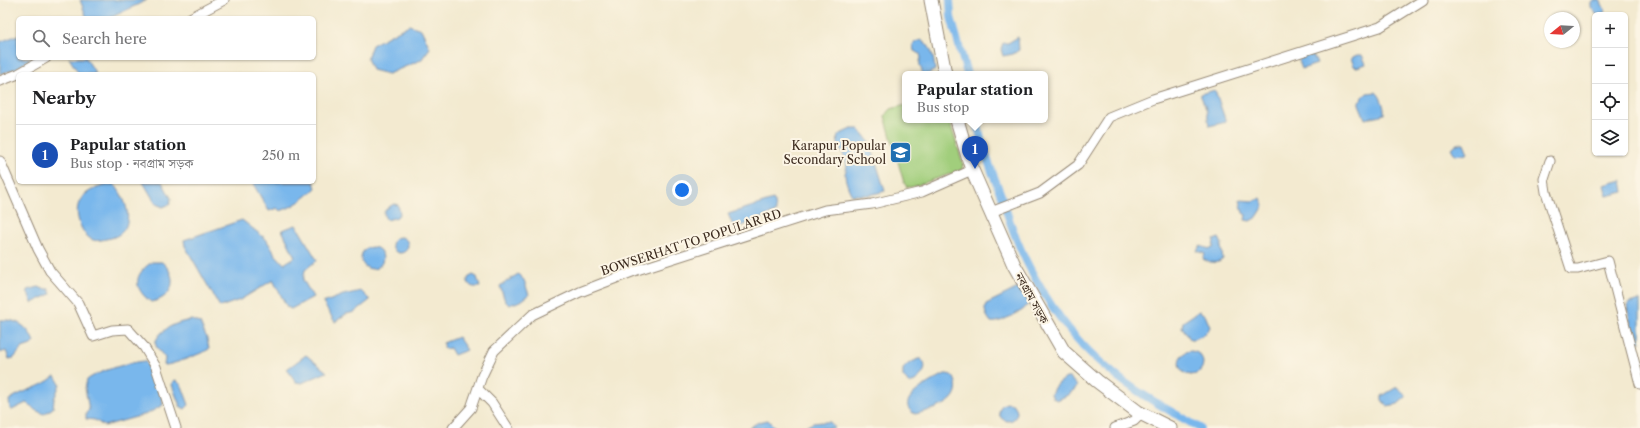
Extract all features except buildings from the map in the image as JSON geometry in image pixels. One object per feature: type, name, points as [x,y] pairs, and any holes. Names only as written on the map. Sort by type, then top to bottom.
[{"type":"main road","points":[[931,0],[944,71]]},
{"type":"main road","name":"নবগ্রাম সড়ক","points":[[958,123],[972,170],[1014,265],[1052,334],[1064,352],[1097,381],[1141,414],[1170,428]]},
{"type":"street","points":[[194,16],[224,0]]},
{"type":"street","points":[[991,212],[1040,193],[1078,165],[1108,117],[1153,99],[1380,27],[1423,0]]},
{"type":"street","points":[[22,72],[42,60]]},
{"type":"street","points":[[0,81],[16,75]]},
{"type":"street","points":[[0,161],[38,249],[50,270],[78,303],[93,336],[112,330],[128,329],[144,346],[156,367],[176,428]]},
{"type":"street","points":[[1550,161],[1544,179],[1546,192],[1571,269],[1578,269],[1608,261],[1640,384]]},
{"type":"street","name":"BOWSERHAT TO POPULAR RD","points":[[453,428],[471,408],[494,351],[532,315],[580,292],[637,270],[825,210],[872,204],[922,192],[972,170]]},
{"type":"street","points":[[478,389],[492,403],[508,428]]},
{"type":"street","points":[[1115,428],[1134,421],[1141,414]]},
{"type":"green space","points":[[902,106],[902,123],[950,123],[963,163],[962,170],[912,187],[907,187],[904,183],[885,116],[891,109]]},
{"type":"water","points":[[80,0],[147,0],[114,16],[86,16]]},
{"type":"water","points":[[1593,0],[1600,0],[1605,10],[1604,12],[1595,12],[1591,7],[1591,2]]},
{"type":"water","points":[[409,25],[421,29],[430,48],[421,60],[388,74],[372,70],[367,58],[372,45]]},
{"type":"water","points":[[16,36],[16,60],[29,60],[15,69],[0,74],[0,42]]},
{"type":"water","points":[[1018,37],[1019,50],[1013,54],[1003,56],[1001,49],[1003,43],[1008,43]]},
{"type":"water","points":[[921,40],[928,45],[933,57],[935,70],[922,71],[920,64],[920,54],[914,51],[913,46],[915,42]]},
{"type":"water","points":[[1311,54],[1313,55],[1317,64],[1302,69],[1298,58]]},
{"type":"water","points":[[1357,55],[1362,55],[1366,64],[1357,67],[1354,66],[1351,58]]},
{"type":"water","points":[[70,60],[87,60],[95,72],[78,72]]},
{"type":"water","points":[[1215,90],[1226,122],[1209,126],[1207,111],[1200,94]]},
{"type":"water","points":[[1376,92],[1380,96],[1384,114],[1365,119],[1359,101],[1367,93]]},
{"type":"water","points":[[851,129],[859,129],[870,143],[885,191],[870,195],[852,195],[847,185],[845,176],[847,164],[837,139],[838,135]]},
{"type":"water","points":[[1464,143],[1468,153],[1455,155],[1451,148],[1457,144]]},
{"type":"water","points":[[1622,180],[1624,192],[1607,196],[1604,185]]},
{"type":"water","points":[[114,184],[124,199],[128,216],[127,224],[123,231],[116,236],[97,241],[93,240],[87,236],[81,227],[77,213],[78,206],[85,194],[91,190]]},
{"type":"water","points":[[144,184],[163,184],[171,198],[170,204],[163,207],[156,204]]},
{"type":"water","points":[[253,184],[315,184],[316,188],[290,207],[280,211],[277,208],[269,211]]},
{"type":"water","points":[[1261,198],[1264,206],[1257,217],[1250,221],[1245,220],[1246,215],[1243,213],[1240,200],[1254,201]]},
{"type":"water","points":[[773,200],[775,203],[776,212],[734,228],[728,214]]},
{"type":"water","points":[[394,204],[398,205],[400,213],[397,217],[387,220],[384,212]]},
{"type":"water","points":[[242,220],[266,239],[275,254],[284,264],[295,257],[282,230],[296,225],[317,260],[305,270],[303,280],[313,297],[291,309],[287,307],[273,280],[240,300],[220,307],[185,246],[184,240]]},
{"type":"water","points":[[400,237],[407,242],[408,245],[403,252],[400,253],[393,248],[392,245],[397,238]]},
{"type":"water","points":[[1219,238],[1222,244],[1223,259],[1219,262],[1214,262],[1203,259],[1205,254],[1197,251],[1200,246],[1210,249],[1213,248],[1214,240]]},
{"type":"water","points":[[372,247],[376,248],[382,254],[382,262],[376,268],[372,269],[368,268],[362,262],[361,258],[362,254],[368,248]]},
{"type":"water","points":[[152,262],[162,262],[167,268],[171,274],[172,286],[165,296],[159,300],[151,302],[141,292],[138,287],[138,282],[141,272]]},
{"type":"water","points":[[518,274],[524,280],[529,295],[521,301],[509,305],[505,301],[500,286]]},
{"type":"water","points":[[473,275],[477,277],[480,287],[472,287],[467,281],[469,277]]},
{"type":"water","points":[[39,287],[49,289],[51,294],[32,303],[27,290]]},
{"type":"water","points":[[1018,288],[1027,298],[1027,306],[1020,312],[1003,320],[991,322],[985,311],[986,304]]},
{"type":"water","points":[[361,291],[370,300],[355,312],[346,314],[335,322],[323,303],[343,295]]},
{"type":"water","points":[[1640,300],[1640,342],[1636,342],[1633,336],[1627,306],[1629,303]]},
{"type":"water","points":[[1199,311],[1205,315],[1210,327],[1202,336],[1190,339],[1182,327],[1183,322]]},
{"type":"water","points":[[0,320],[17,322],[32,336],[34,342],[31,345],[22,348],[14,358],[9,359],[6,351],[0,353]]},
{"type":"water","points":[[192,320],[200,323],[207,339],[209,349],[186,359],[164,365],[165,358],[155,343],[157,338],[161,333],[170,327],[181,322]]},
{"type":"water","points":[[458,337],[467,350],[454,355],[450,348],[444,349],[443,343]]},
{"type":"water","points":[[1191,351],[1199,355],[1203,363],[1199,371],[1191,375],[1183,371],[1179,363],[1183,355]]},
{"type":"water","points":[[306,355],[327,372],[302,383],[296,382],[287,369]]},
{"type":"water","points":[[921,359],[924,363],[924,370],[920,377],[910,384],[903,377],[903,369],[908,364]]},
{"type":"water","points":[[145,361],[163,405],[147,414],[104,426],[95,420],[86,419],[86,413],[89,410],[85,388],[87,380],[99,373],[114,368]]},
{"type":"water","points":[[945,374],[952,376],[956,383],[954,396],[943,405],[915,414],[909,408],[908,403],[911,397],[925,385]]},
{"type":"water","points":[[55,376],[60,384],[54,399],[53,408],[44,414],[35,410],[26,403],[12,410],[10,409],[9,400],[21,393],[43,384]]},
{"type":"water","points":[[1066,378],[1070,378],[1077,386],[1066,396],[1057,400],[1053,398],[1051,394],[1055,386]]},
{"type":"water","points":[[176,380],[182,386],[189,405],[185,409],[180,406],[172,385],[173,381]]},
{"type":"water","points":[[1397,387],[1407,396],[1398,404],[1387,406],[1382,400],[1382,396]]},
{"type":"water","points":[[1004,403],[1012,403],[1017,408],[1015,419],[1012,421],[1004,421],[999,416],[999,408]]},
{"type":"water","points":[[768,420],[776,428],[748,428],[759,422]]},
{"type":"water","points":[[830,422],[835,428],[803,428],[813,423]]},
{"type":"waterway","points":[[950,0],[951,17],[966,71]]},
{"type":"waterway","points":[[978,123],[982,145],[1004,203]]},
{"type":"waterway","points":[[1006,210],[1023,255],[1034,276],[1046,297],[1074,336],[1119,378],[1153,401],[1200,428]]},
{"type":"place","name":"Karapur Popular Secondary School","points":[[901,152]]},
{"type":"place","name":"Papular station","points":[[975,169]]}]
